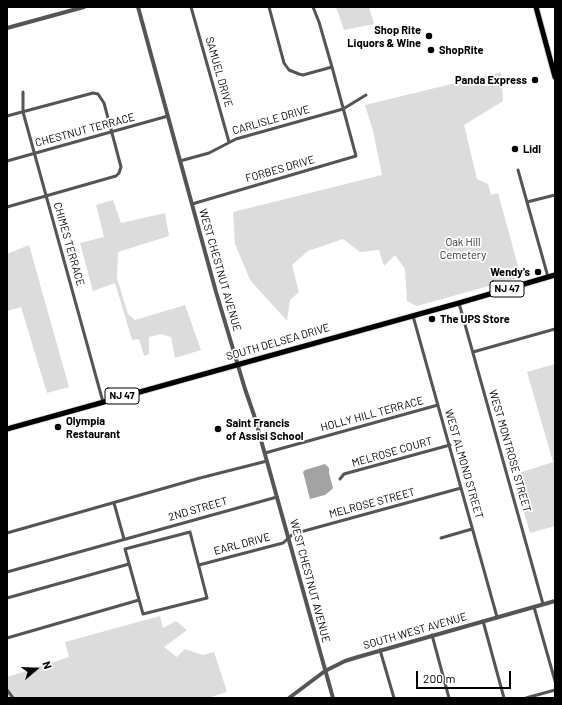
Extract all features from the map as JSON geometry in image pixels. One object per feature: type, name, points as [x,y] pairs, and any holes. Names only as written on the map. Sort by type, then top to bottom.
[{"type":"main road","points":[[536,7],[555,78]]},
{"type":"main road","name":"SOUTH DELSEA DRIVE","points":[[7,429],[460,303],[555,275]]},
{"type":"street","points":[[62,7],[64,13]]},
{"type":"street","points":[[7,28],[84,7]]},
{"type":"street","name":"WEST CHESTNUT AVENUE","points":[[138,7],[237,364],[265,453],[333,698]]},
{"type":"street","name":"SAMUEL DRIVE","points":[[191,7],[229,142]]},
{"type":"street","points":[[269,7],[284,63],[289,70],[303,75],[332,67]]},
{"type":"street","points":[[313,7],[319,22],[343,109]]},
{"type":"street","name":"CHIMES TERRACE","points":[[23,92],[23,112],[103,402]]},
{"type":"street","points":[[7,116],[93,93],[98,94],[103,100],[121,167],[118,175],[112,178],[7,207]]},
{"type":"street","name":"CARLISLE DRIVE","points":[[180,161],[209,153],[229,142],[343,109],[366,95]]},
{"type":"street","name":"FORBES DRIVE","points":[[192,204],[356,156],[343,109]]},
{"type":"street","name":"CHESTNUT TERRACE","points":[[7,161],[168,116]]},
{"type":"street","points":[[518,170],[548,277]]},
{"type":"street","points":[[527,202],[555,195]]},
{"type":"street","name":"WEST MONTROSE STREET","points":[[460,303],[543,604]]},
{"type":"street","name":"WEST ALMOND STREET","points":[[413,316],[497,617]]},
{"type":"street","points":[[473,352],[555,329]]},
{"type":"street","name":"HOLLY HILL TERRACE","points":[[265,453],[438,405]]},
{"type":"street","name":"MELROSE COURT","points":[[340,479],[344,474],[450,445]]},
{"type":"street","points":[[7,533],[208,476],[267,461]]},
{"type":"street","name":"MELROSE STREET","points":[[288,538],[293,534],[461,488]]},
{"type":"street","name":"2ND STREET","points":[[7,572],[277,497]]},
{"type":"street","points":[[114,503],[124,539]]},
{"type":"street","points":[[441,538],[472,529]]},
{"type":"street","points":[[190,532],[208,598],[144,614],[129,564],[125,549],[190,532]]},
{"type":"street","name":"EARL DRIVE","points":[[199,565],[283,542],[288,538]]},
{"type":"street","points":[[7,598],[129,564]]},
{"type":"street","points":[[7,638],[139,600]]},
{"type":"street","name":"SOUTH WEST AVENUE","points":[[289,698],[325,671],[345,661],[555,601]]},
{"type":"street","points":[[534,607],[555,681]]},
{"type":"street","points":[[483,621],[504,698]]},
{"type":"street","points":[[432,635],[449,698]]},
{"type":"street","points":[[380,650],[394,698]]},
{"type":"street","points":[[7,690],[13,698]]},
{"type":"street","points":[[526,698],[555,690]]},
{"type":"green space","points":[[336,7],[369,7],[374,24],[344,30]]},
{"type":"green space","name":"Oak Hill Cemetery","points":[[501,72],[503,101],[464,125],[477,179],[488,184],[491,195],[498,193],[521,277],[417,306],[407,301],[405,269],[395,255],[384,266],[379,250],[360,252],[343,239],[308,251],[292,265],[299,292],[290,300],[287,321],[250,280],[235,244],[233,212],[382,175],[373,131],[365,105]]},
{"type":"green space","points":[[113,200],[121,223],[165,213],[169,236],[118,252],[117,278],[128,314],[135,320],[185,305],[201,350],[175,358],[171,337],[161,334],[149,337],[149,354],[144,356],[139,339],[132,340],[115,283],[93,291],[80,243],[104,237],[96,205]]},
{"type":"green space","points":[[29,245],[69,387],[47,393],[21,307],[7,311],[7,254]]},
{"type":"green space","points":[[555,364],[555,526],[530,533],[513,475],[553,462],[527,372]]},
{"type":"green space","points":[[160,616],[163,628],[176,621],[187,630],[164,647],[177,657],[185,649],[203,655],[214,652],[227,692],[208,698],[7,698],[7,677],[69,657],[65,642]]},
{"type":"shaded area","points":[[325,464],[329,468],[333,488],[325,495],[310,499],[303,472]]},
{"type":"place","name":"Shop Rite Liquors & Wine","points":[[429,36]]},
{"type":"place","name":"ShopRite","points":[[431,50]]},
{"type":"place","name":"Panda Express","points":[[535,80]]},
{"type":"place","name":"Lidl","points":[[515,149]]},
{"type":"place","name":"Wendy's","points":[[538,272]]},
{"type":"place","name":"The UPS Store","points":[[432,319]]},
{"type":"place","name":"Olympia Restaurant","points":[[58,427]]},
{"type":"place","name":"Saint Francis of Assisi School","points":[[218,429]]}]
